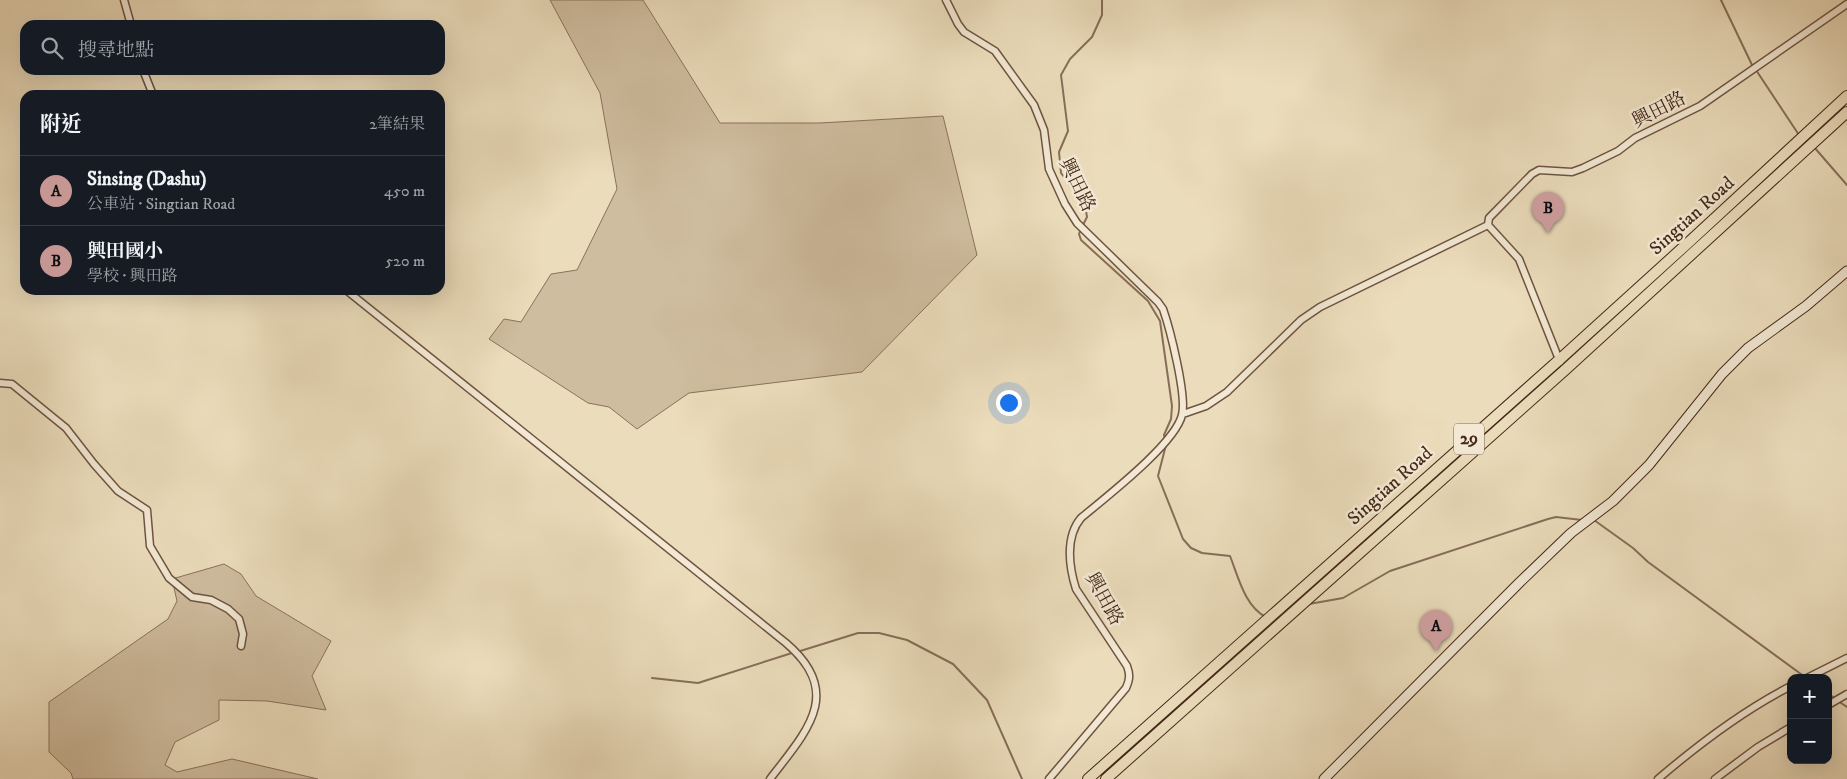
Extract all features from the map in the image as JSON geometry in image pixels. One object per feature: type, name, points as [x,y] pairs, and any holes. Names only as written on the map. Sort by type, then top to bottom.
[{"type":"main road","name":"Singtian Road","points":[[1088,779],[1559,360],[1847,96]]},
{"type":"main road","name":"Singtian Road","points":[[1106,779],[1565,370],[1847,112]]},
{"type":"street","points":[[124,0],[130,20]]},
{"type":"street","name":"興田路","points":[[946,0],[964,32],[995,51],[1034,105],[1044,130],[1048,168],[1065,204],[1077,223],[1163,309],[1181,383],[1183,414],[1166,442],[1076,525],[1070,552],[1074,583],[1127,666],[1130,674],[1126,688],[1049,779]]},
{"type":"street","name":"興田路","points":[[1183,414],[1206,406],[1227,392],[1301,320],[1320,307],[1488,225],[1489,218],[1532,174],[1539,170],[1572,172],[1618,151],[1636,138],[1700,106],[1847,4]]},
{"type":"street","points":[[145,75],[151,90]]},
{"type":"street","points":[[1488,225],[1519,259],[1559,360],[1565,370]]},
{"type":"street","points":[[1324,779],[1520,582],[1571,533],[1613,500],[1649,465],[1722,374],[1748,348],[1806,306],[1847,271]]},
{"type":"street","points":[[352,295],[793,649],[802,659],[810,669],[815,682],[816,699],[814,715],[806,731],[770,779]]},
{"type":"street","points":[[0,383],[12,384],[66,428],[118,491],[147,510],[150,546],[169,578],[192,597],[211,600],[233,614],[239,620],[243,634],[241,646]]},
{"type":"street","points":[[1815,674],[1847,658]]},
{"type":"street","points":[[1658,779],[1688,753],[1728,723],[1787,688]]},
{"type":"street","points":[[1832,703],[1847,694]]},
{"type":"street","points":[[1715,779],[1758,746],[1787,729]]},
{"type":"shaded area","points":[[550,0],[643,0],[720,123],[820,123],[943,116],[977,255],[862,372],[689,393],[637,429],[609,407],[588,403],[489,339],[504,319],[521,322],[551,274],[577,270],[617,189],[600,93]]},
{"type":"shaded area","points":[[224,564],[241,574],[256,596],[331,641],[312,676],[326,710],[267,701],[219,700],[219,720],[175,742],[165,765],[177,772],[232,759],[318,779],[73,779],[71,773],[49,752],[49,702],[168,619],[177,601],[172,579]]},
{"type":"waterway","points":[[1083,225],[1087,217],[1085,205],[1061,173],[1059,152],[1068,131],[1061,75],[1070,59],[1092,37],[1102,15],[1102,0]]},
{"type":"waterway","points":[[1721,0],[1753,67]]},
{"type":"waterway","points":[[1756,70],[1799,135]]},
{"type":"waterway","points":[[1814,147],[1847,185]]},
{"type":"waterway","points":[[1081,229],[1079,234],[1081,240],[1148,301],[1160,321],[1172,406],[1171,419],[1164,435],[1165,440]]},
{"type":"waterway","points":[[1166,445],[1158,476],[1183,539],[1191,548],[1202,553],[1230,556],[1247,599],[1266,617]]},
{"type":"waterway","points":[[1309,604],[1343,598],[1390,571],[1548,519],[1556,517],[1582,520]]},
{"type":"waterway","points":[[1594,520],[1801,674]]},
{"type":"waterway","points":[[797,652],[858,633],[879,633],[907,640],[953,664],[987,700],[1022,779]]},
{"type":"waterway","points":[[652,678],[698,683],[792,653]]},
{"type":"waterway","points":[[1838,701],[1847,707]]},
{"type":"place","name":"興田國小","points":[[1548,233]]},
{"type":"place","name":"Sinsing (Dashu)","points":[[1436,651]]}]
